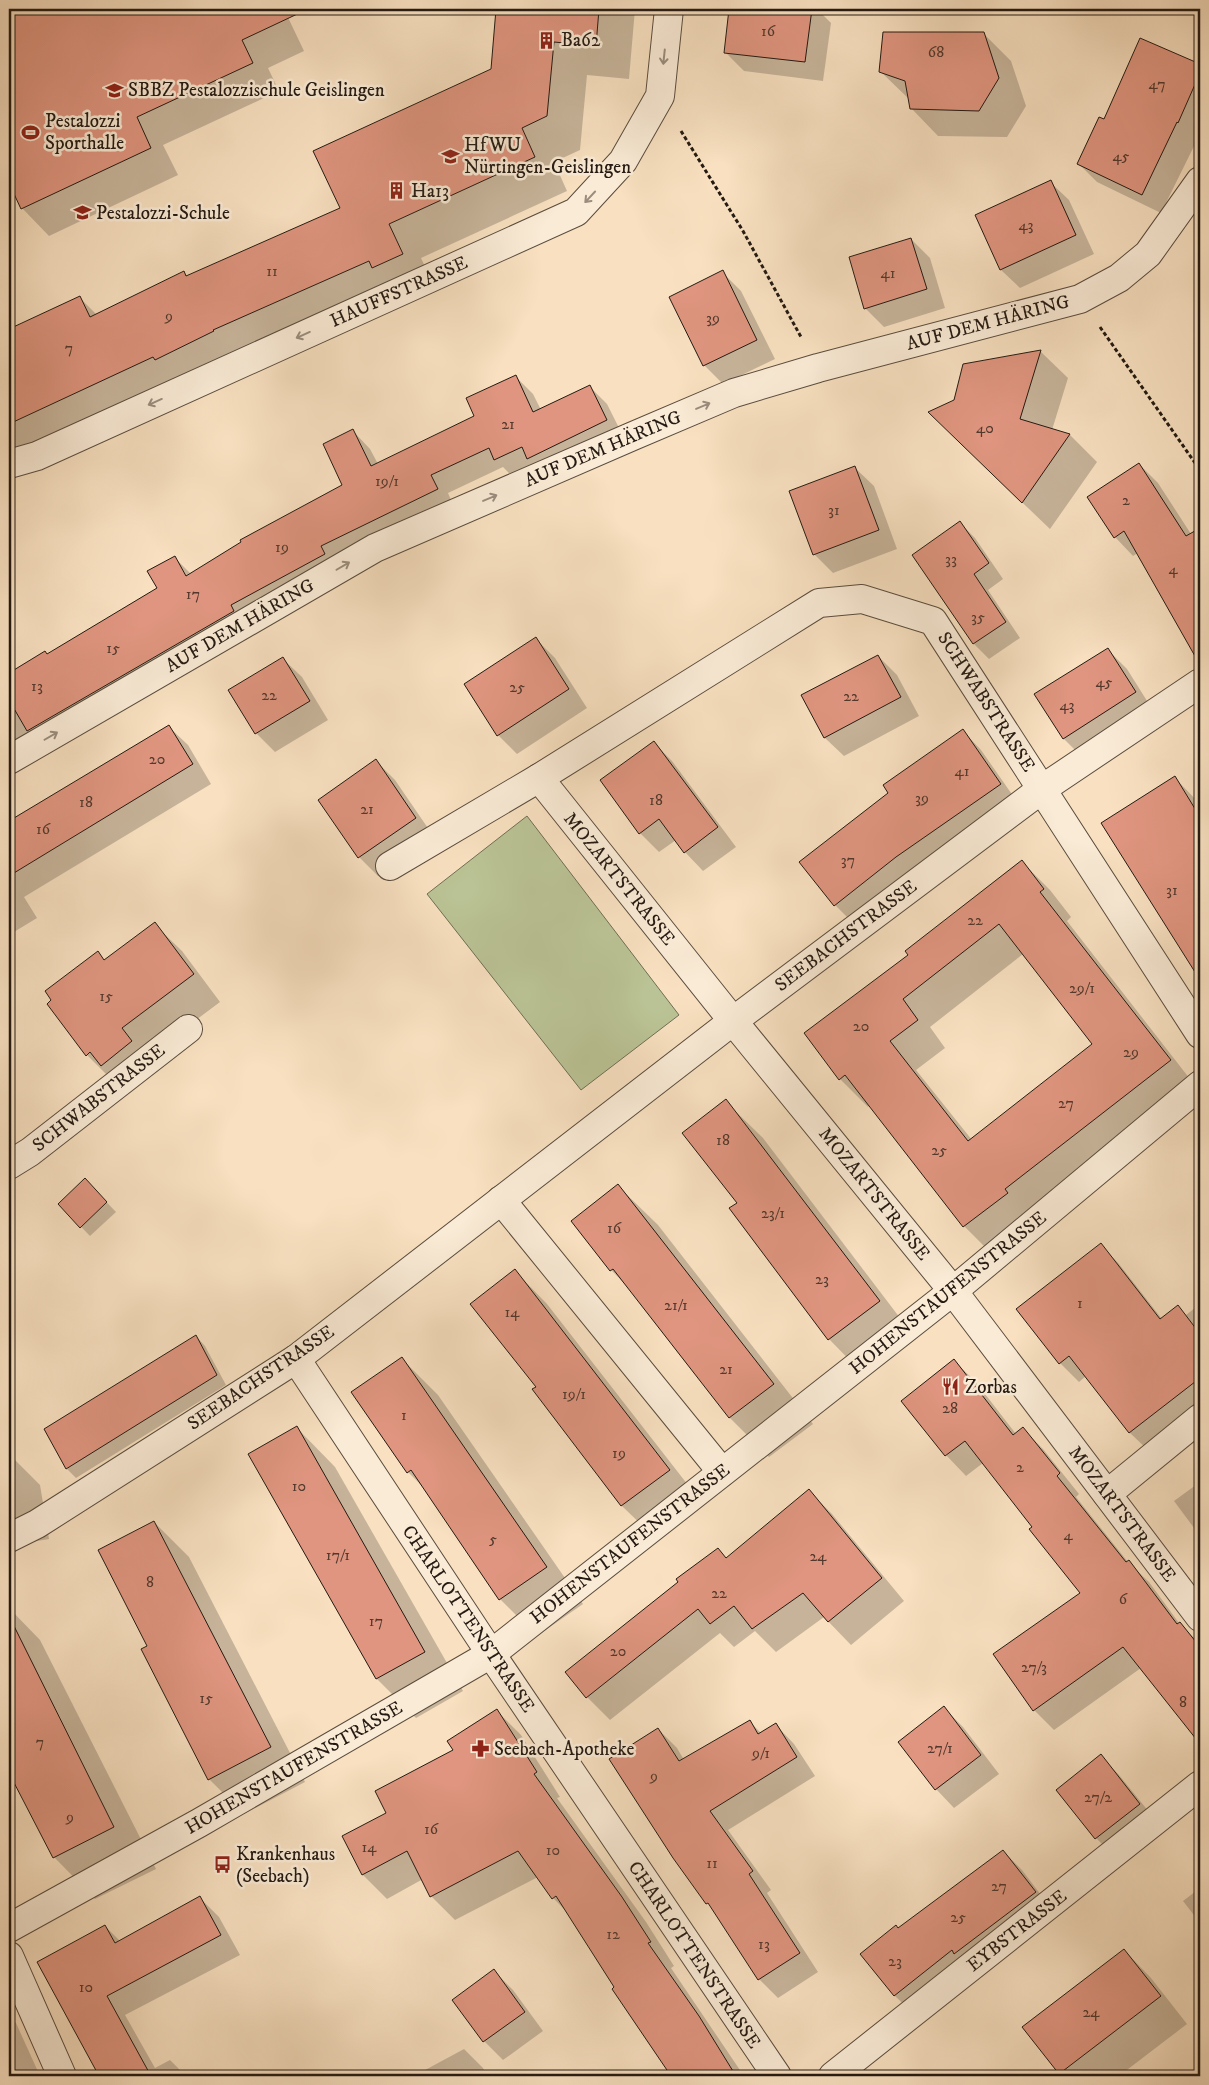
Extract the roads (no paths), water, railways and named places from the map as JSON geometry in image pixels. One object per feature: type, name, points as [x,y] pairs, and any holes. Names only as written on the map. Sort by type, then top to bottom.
[{"type":"street","name":"HAUFFSTRASSE","points":[[9,464],[46,452],[576,212],[623,161],[660,96],[669,9]]},
{"type":"street","name":"AUF DEM HÄRING","points":[[9,760],[375,548],[734,392],[1080,299],[1119,278],[1148,254],[1200,180]]},
{"type":"street","name":"SCHWABSTRASSE","points":[[390,866],[539,778],[819,603],[862,599],[933,621],[1200,1034]]},
{"type":"street","name":"SEEBACHSTRASSE","points":[[9,1538],[37,1524],[296,1359],[733,1021],[1042,789],[1200,683]]},
{"type":"street","name":"MOZARTSTRASSE","points":[[539,778],[733,1021],[953,1291],[1200,1617]]},
{"type":"street","name":"SCHWABSTRASSE","points":[[9,1165],[30,1152],[188,1029]]},
{"type":"street","name":"HOHENSTAUFENSTRASSE","points":[[9,1928],[208,1818],[491,1654],[953,1291],[1200,1085]]},
{"type":"street","points":[[501,1200],[722,1472]]},
{"type":"street","name":"CHARLOTTENSTRASSE","points":[[296,1359],[491,1654],[777,2076]]},
{"type":"street","points":[[1107,1494],[1200,1418]]},
{"type":"street","name":"EYBSTRASSE","points":[[833,2076],[1200,1785]]},
{"type":"street","points":[[9,1956],[62,2076]]},
{"type":"place","name":"Ba62","points":[[547,40]]},
{"type":"place","name":"SBBZ Pestalozzischule Geislingen","points":[[114,90]]},
{"type":"place","name":"Pestalozzi Sporthalle","points":[[31,132]]},
{"type":"place","name":"HfWU Nürtingen-Geislingen","points":[[450,156]]},
{"type":"place","name":"Ha13","points":[[397,191]]},
{"type":"place","name":"Pestalozzi-Schule","points":[[82,213]]},
{"type":"place","name":"Zorbas","points":[[951,1387]]},
{"type":"place","name":"Seebach-Apotheke","points":[[480,1749]]},
{"type":"place","name":"Krankenhaus (Seebach)","points":[[222,1865]]}]
